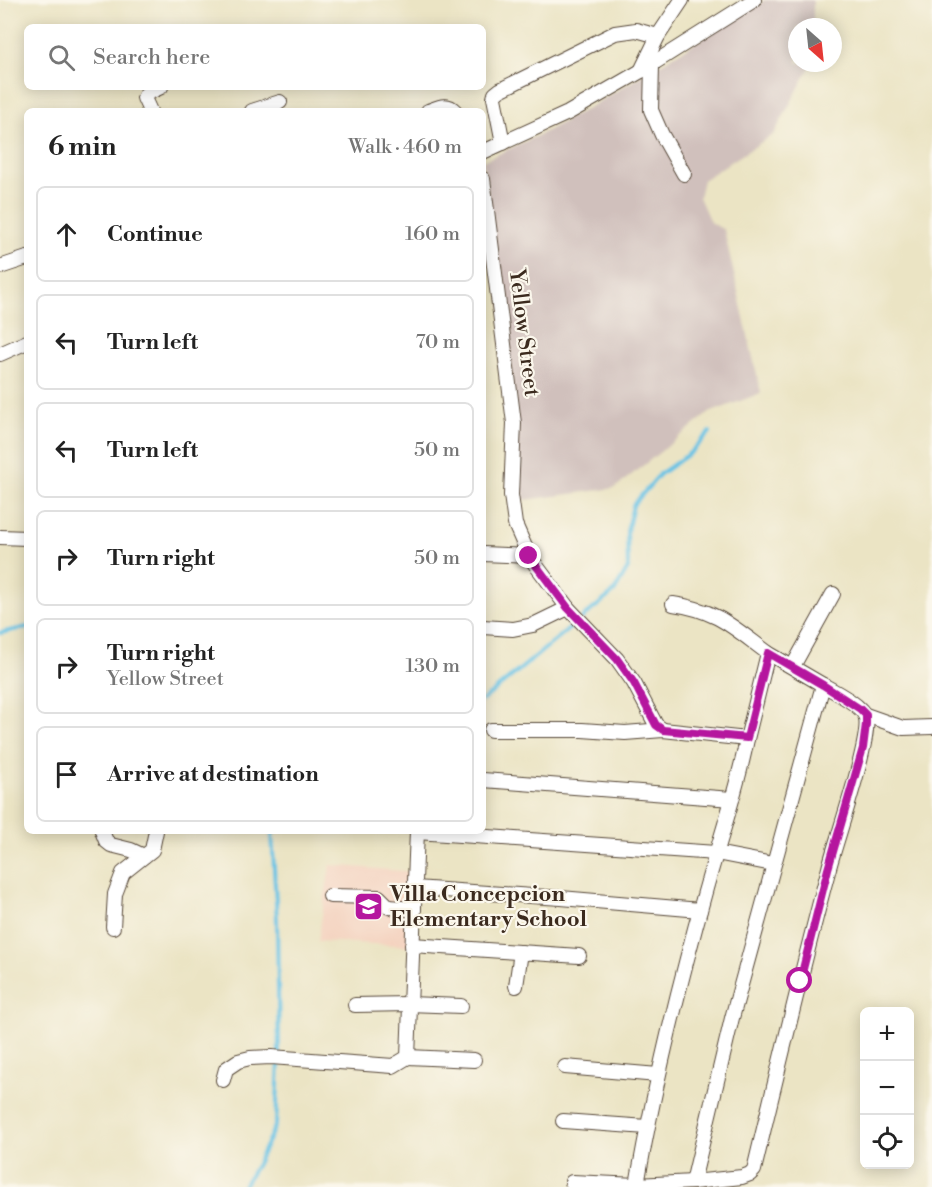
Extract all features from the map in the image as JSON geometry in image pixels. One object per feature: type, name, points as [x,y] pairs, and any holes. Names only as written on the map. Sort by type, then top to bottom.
[{"type":"street","points":[[681,0],[658,36],[647,67],[651,110],[684,174]]},
{"type":"street","points":[[486,151],[568,113],[754,0]]},
{"type":"street","points":[[503,143],[494,98],[500,90],[615,33],[636,30],[658,36]]},
{"type":"street","points":[[149,108],[144,98],[146,94],[155,90]]},
{"type":"street","points":[[261,108],[280,102]]},
{"type":"street","points":[[439,108],[451,106],[453,108]]},
{"type":"street","name":"Yellow Street","points":[[486,203],[514,423],[512,505],[515,524],[529,556],[570,609],[617,659],[634,683],[656,725],[663,730]]},
{"type":"street","points":[[0,267],[24,259]]},
{"type":"street","points":[[0,354],[24,343]]},
{"type":"street","points":[[0,537],[24,538]]},
{"type":"street","points":[[486,554],[529,556]]},
{"type":"street","points":[[793,666],[833,594]]},
{"type":"street","points":[[673,604],[694,607],[717,616],[768,653],[793,666],[866,715],[903,728],[932,727]]},
{"type":"street","points":[[486,627],[513,629],[533,625],[570,609]]},
{"type":"street","points":[[637,1185],[658,1075],[700,910],[740,773],[768,653]]},
{"type":"street","points":[[693,1182],[732,1018],[823,685]]},
{"type":"street","points":[[572,1182],[637,1185],[740,1182],[754,1170],[828,869],[863,748],[866,715]]},
{"type":"street","points":[[491,730],[582,730],[625,733],[663,730],[747,738]]},
{"type":"street","points":[[486,780],[732,799]]},
{"type":"street","points":[[103,834],[111,845],[144,856]]},
{"type":"street","points":[[113,927],[115,894],[123,873],[152,850],[155,834]]},
{"type":"street","points":[[408,1057],[417,834]]},
{"type":"street","points":[[445,834],[716,853],[773,864]]},
{"type":"street","points":[[415,888],[700,910]]},
{"type":"street","points":[[330,896],[379,897],[389,907],[414,909]]},
{"type":"street","points":[[412,945],[579,956]]},
{"type":"street","points":[[516,986],[521,952]]},
{"type":"street","points":[[355,1005],[461,1006]]},
{"type":"street","points":[[223,1080],[226,1069],[238,1061],[250,1058],[271,1057],[393,1066],[408,1057],[474,1060]]},
{"type":"street","points":[[565,1067],[658,1075]]},
{"type":"street","points":[[563,1121],[647,1128]]},
{"type":"shaded area","points":[[765,0],[813,0],[813,18],[788,18],[788,72],[807,72],[774,134],[703,180],[699,197],[710,222],[724,230],[761,393],[709,413],[615,488],[517,501],[501,308],[486,186],[486,160],[541,134],[595,104]]},
{"type":"shaded area","name":"Villa Concepcion Elementary School","points":[[330,865],[414,872],[412,946],[318,941]]},
{"type":"waterway","points":[[582,618],[614,592],[628,568],[627,532],[633,505],[660,474],[690,453],[710,432]]},
{"type":"waterway","points":[[486,698],[576,623]]},
{"type":"waterway","points":[[0,633],[24,628]]},
{"type":"waterway","points":[[272,834],[277,920],[279,1054]]},
{"type":"waterway","points":[[243,1187],[276,1124],[279,1061]]},
{"type":"place","name":"Villa Concepcion Elementary School","points":[[369,907]]},
{"type":"route","points":[[529,556],[568,608],[617,659],[634,683],[656,725],[663,730],[747,738],[768,653],[793,666],[866,715],[863,748],[828,869],[800,981]]}]
